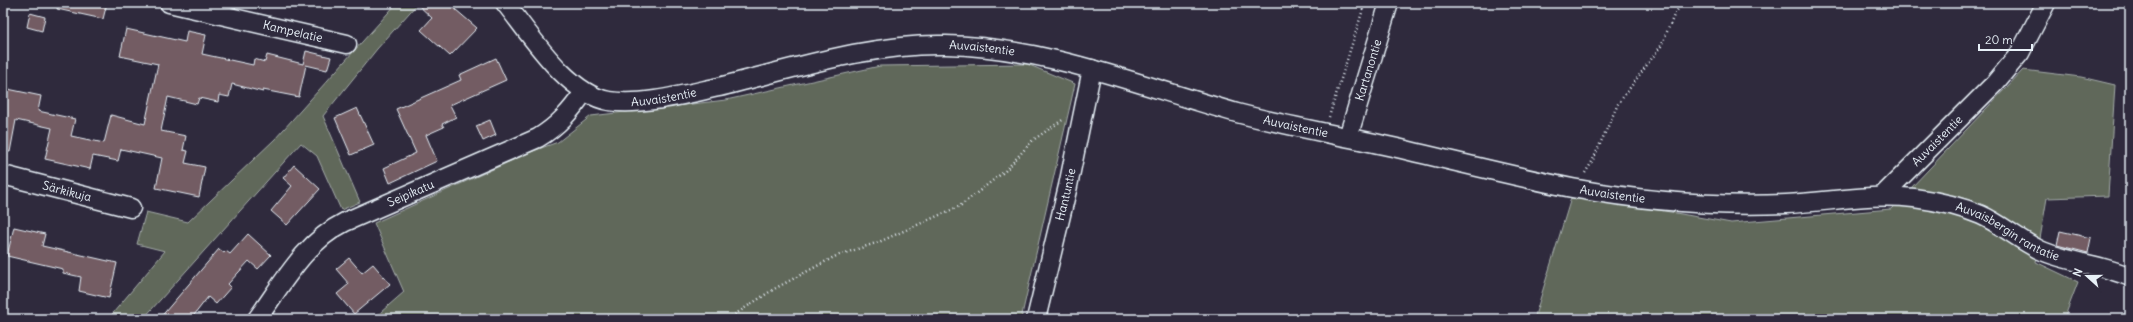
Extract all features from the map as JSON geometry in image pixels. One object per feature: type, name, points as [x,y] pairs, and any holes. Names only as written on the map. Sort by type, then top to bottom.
[{"type":"street","name":"Kampelatie","points":[[169,3],[240,11],[347,44]]},
{"type":"street","name":"Auvaistentie","points":[[505,3],[563,74],[584,92],[608,101],[645,100],[696,92],[884,47],[945,45],[1008,50],[1092,69],[1238,113],[1572,188],[1669,202],[1728,204],[1785,204],[1882,196],[1995,83],[2020,53],[2046,3]]},
{"type":"street","name":"Kartanontie","points":[[1348,137],[1389,3]]},
{"type":"street","name":"Hantuntie","points":[[1036,319],[1068,186],[1092,69]]},
{"type":"street","name":"Seipikatu","points":[[257,319],[307,250],[324,234],[345,222],[538,138],[565,118],[584,92]]},
{"type":"street","name":"Särkikuja","points":[[3,175],[131,208]]},
{"type":"street","name":"Auvaisbergin rantatie","points":[[1882,196],[1918,199],[1950,205],[1984,216],[2041,250],[2076,263],[2116,271],[2130,276]]},
{"type":"path","points":[[1324,132],[1365,3]]},
{"type":"path","points":[[1572,188],[1582,177],[1592,162],[1618,104],[1661,46],[1675,12],[1683,3]]},
{"type":"path","points":[[728,319],[774,289],[836,256],[879,242],[960,206],[1004,171],[1033,140],[1085,104]]},
{"type":"green space","points":[[397,3],[418,3],[377,49],[323,116],[360,202],[341,210],[317,156],[301,143],[143,319],[108,319],[165,251],[137,244],[146,212],[188,222],[275,139]]},
{"type":"green space","points":[[1027,64],[1075,84],[1021,319],[373,319],[404,292],[374,223],[533,151],[558,142],[591,116],[726,100],[880,66]]},
{"type":"green space","points":[[2023,70],[2081,77],[2115,85],[2108,196],[2047,198],[2036,262],[2078,282],[2064,319],[1534,319],[1571,198],[1659,210],[1731,223],[1891,209]]},
{"type":"building","points":[[58,3],[107,3],[103,19],[57,9]]},
{"type":"building","points":[[416,3],[448,3],[477,28],[450,56],[421,30],[432,18]]},
{"type":"building","points":[[30,13],[45,17],[42,31],[27,27]]},
{"type":"building","points":[[126,29],[185,42],[187,31],[206,35],[202,54],[253,65],[254,59],[265,62],[267,55],[303,64],[306,51],[331,57],[327,70],[306,65],[299,97],[263,90],[263,92],[232,84],[229,97],[219,95],[218,102],[199,98],[197,104],[168,97],[161,131],[186,136],[183,150],[188,151],[185,163],[205,167],[199,197],[156,188],[162,158],[121,149],[118,161],[93,156],[90,169],[45,159],[52,128],[16,120],[10,152],[3,151],[3,88],[41,96],[38,111],[75,119],[71,136],[104,143],[111,115],[145,124],[158,64],[120,56]]},
{"type":"building","points":[[496,58],[506,80],[450,105],[456,117],[442,124],[444,127],[426,135],[437,161],[390,183],[384,168],[416,153],[396,109],[461,80],[459,75]]},
{"type":"building","points":[[357,108],[374,145],[351,155],[335,118]]},
{"type":"building","points":[[490,120],[496,135],[483,141],[476,126]]},
{"type":"building","points":[[294,165],[320,189],[287,225],[271,211],[292,186],[283,178]]},
{"type":"building","points":[[14,227],[45,234],[42,246],[117,263],[109,298],[79,291],[81,277],[63,273],[63,269],[7,256]]},
{"type":"building","points":[[2060,231],[2091,238],[2088,253],[2057,245]]},
{"type":"building","points":[[248,234],[271,255],[258,269],[249,261],[228,284],[231,287],[216,304],[208,297],[191,319],[159,319],[219,249],[224,253],[226,251],[230,254]]},
{"type":"building","points":[[349,258],[362,273],[373,264],[390,284],[354,314],[337,294],[349,284],[336,269]]}]
